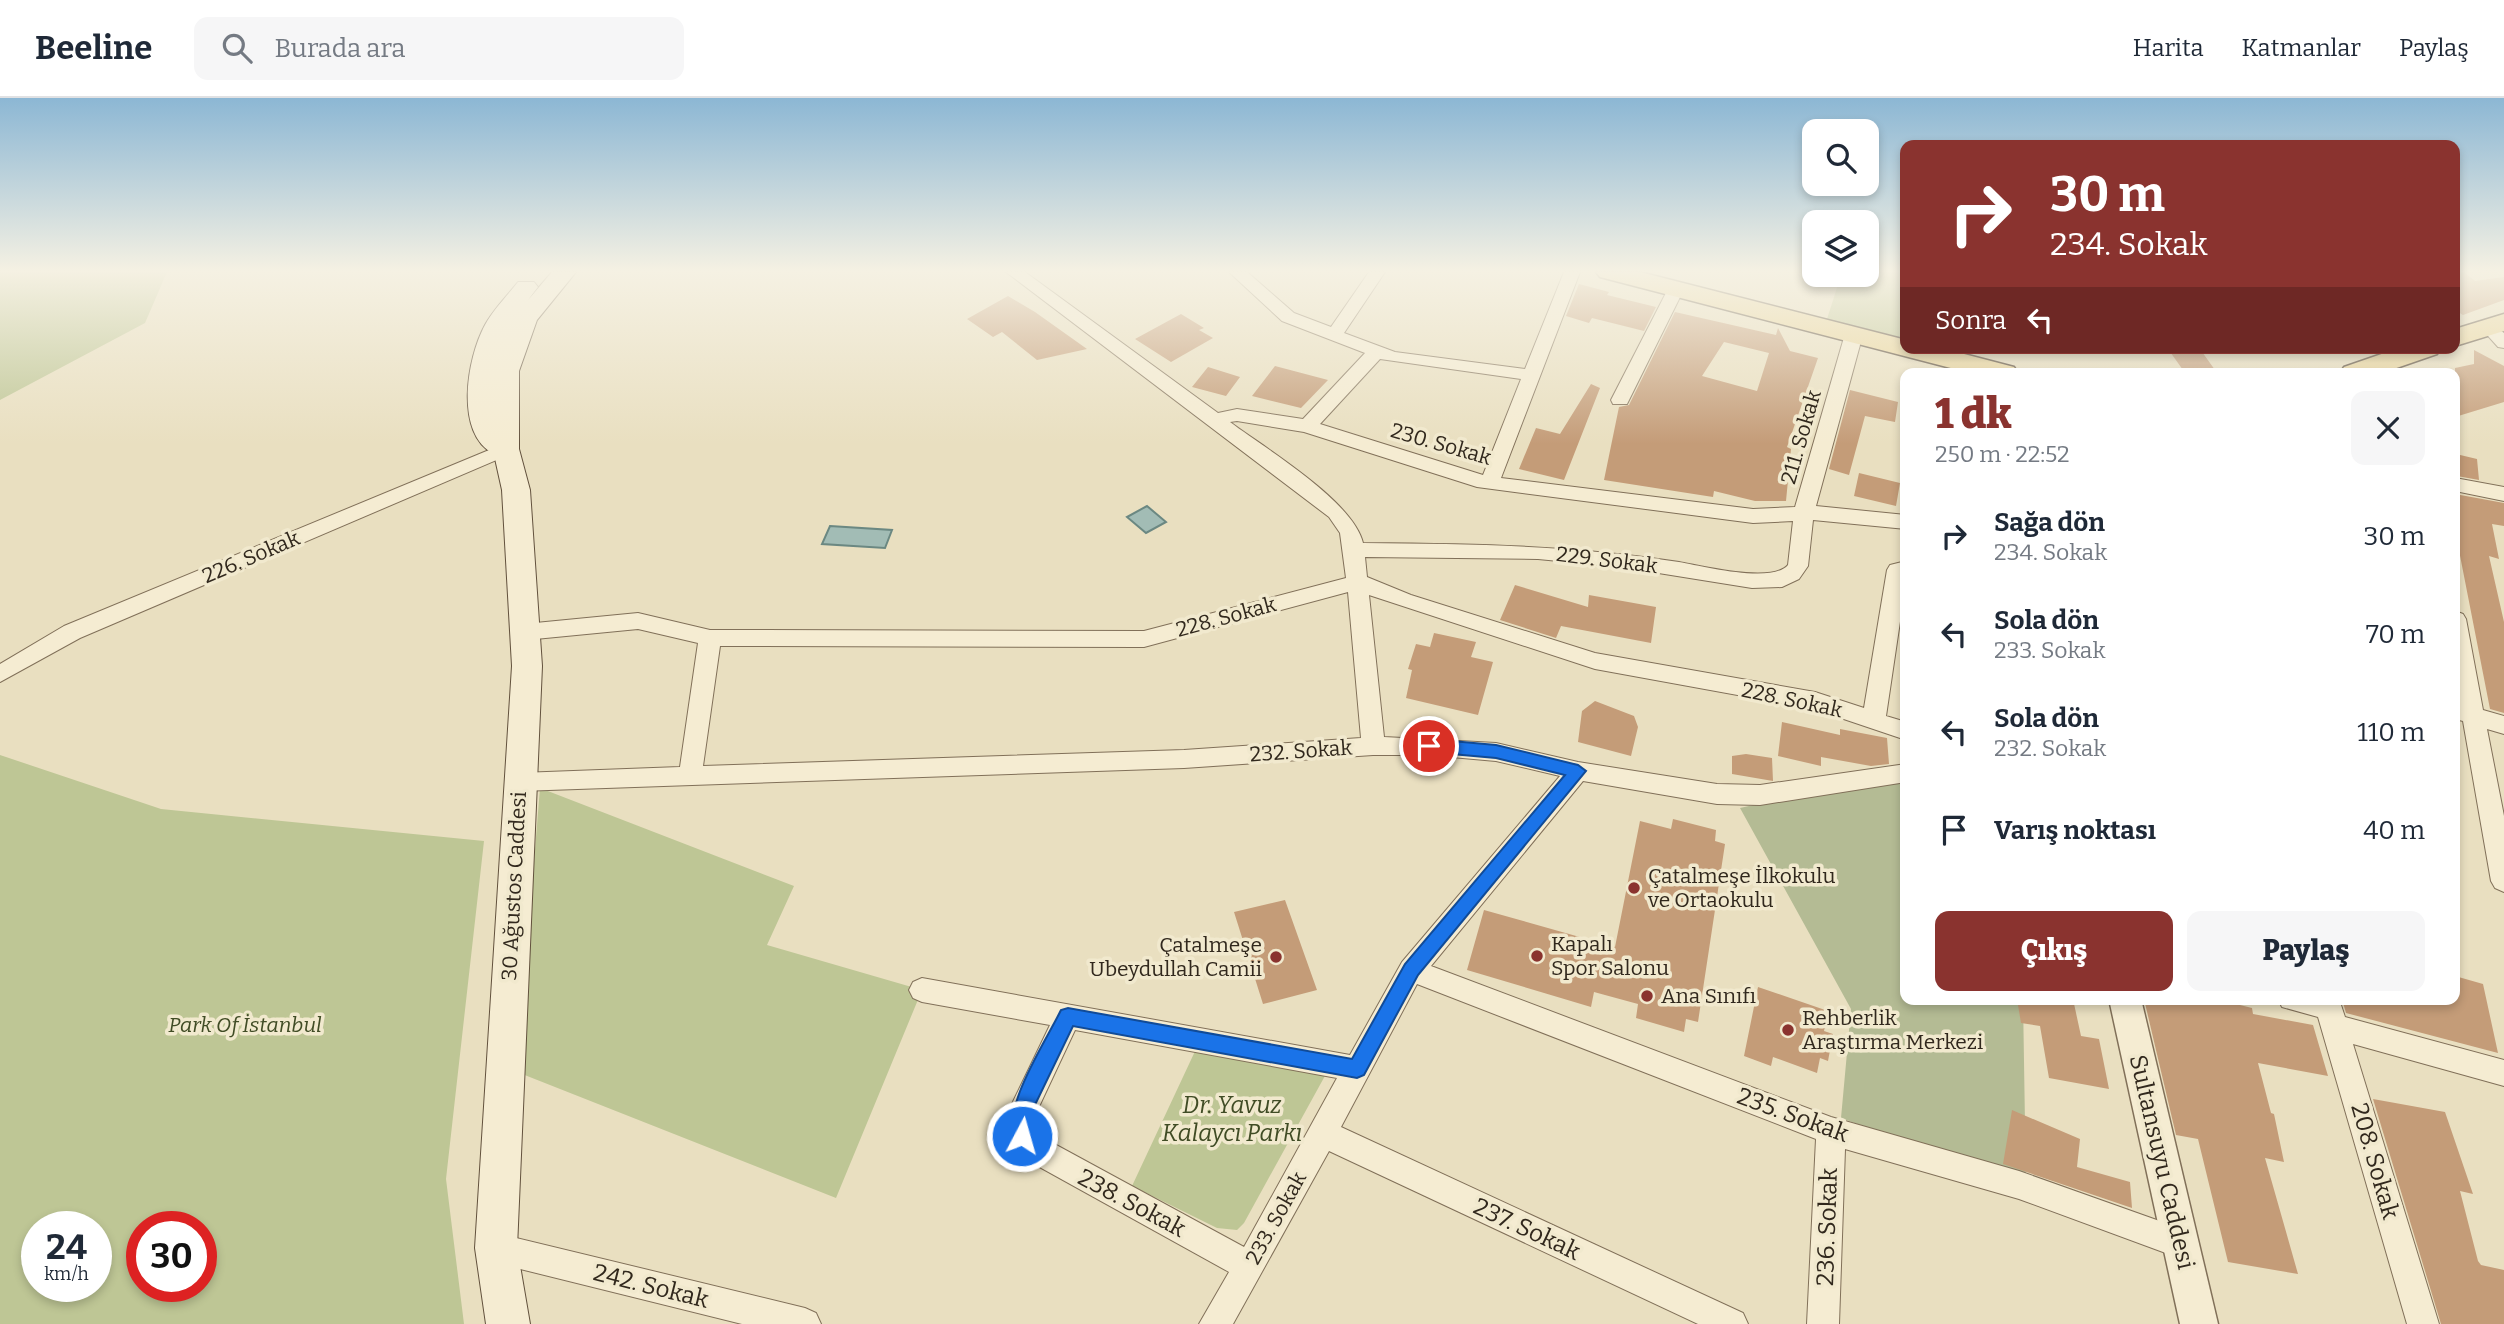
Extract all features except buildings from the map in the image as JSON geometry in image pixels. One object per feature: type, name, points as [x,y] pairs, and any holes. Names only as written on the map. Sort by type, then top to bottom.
[{"type":"main road","name":"30 Ağustos Caddesi","points":[[495,329],[483,370],[480,415],[492,442],[506,449]]},
{"type":"main road","name":"30 Ağustos Caddesi","points":[[508,1324],[496,1248],[527,666],[516,490],[506,449],[506,371],[521,329]]},
{"type":"main road","points":[[1835,329],[1900,346]]},
{"type":"main road","points":[[2460,337],[2499,331]]},
{"type":"main road","points":[[1930,354],[1985,368]]},
{"type":"main road","points":[[2369,368],[2409,354]]},
{"type":"street","points":[[1092,329],[1336,512],[1350,532],[1358,582],[1373,746]]},
{"type":"street","points":[[1319,329],[1392,357],[1532,375]]},
{"type":"street","points":[[1334,335],[1338,329]]},
{"type":"street","points":[[1490,482],[1550,329]]},
{"type":"street","points":[[1620,400],[1656,329]]},
{"type":"street","name":"211. Sokak","points":[[1804,512],[1854,334]]},
{"type":"street","points":[[1307,426],[1377,351]]},
{"type":"street","name":"230. Sokak","points":[[1215,419],[1237,415],[1307,426],[1490,482],[1753,516],[1804,512],[1856,514],[1900,521]]},
{"type":"street","name":"226. Sokak","points":[[0,674],[72,632],[506,449]]},
{"type":"street","points":[[2460,485],[2504,494]]},
{"type":"street","name":"229. Sokak","points":[[1354,550],[1538,552],[1769,583],[1782,580],[1798,566],[1804,512]]},
{"type":"street","points":[[1874,720],[1897,570],[1900,569]]},
{"type":"street","name":"228. Sokak","points":[[525,632],[638,621],[710,638],[1144,639],[1358,582],[1403,600],[1595,661],[1714,685],[1815,701],[1900,729]]},
{"type":"street","points":[[690,776],[710,638]]},
{"type":"street","points":[[2460,671],[2464,712],[2504,881]]},
{"type":"street","points":[[2464,712],[2504,725]]},
{"type":"street","name":"232. Sokak","points":[[520,782],[1184,759],[1373,746],[1485,750],[1578,771],[1694,792],[1738,795],[1900,774]]},
{"type":"street","name":"233. Sokak","points":[[1215,1324],[1250,1267],[1411,970],[1578,771]]},
{"type":"street","name":"235. Sokak","points":[[1411,970],[1831,1131],[2019,1185],[2182,1244]]},
{"type":"street","points":[[922,990],[1357,1069]]},
{"type":"street","name":"Sultansuyu Caddesi","points":[[2125,1005],[2199,1324]]},
{"type":"street","points":[[2310,1005],[2504,1073]]},
{"type":"street","name":"208. Sokak","points":[[2330,1011],[2423,1324]]},
{"type":"street","name":"238. Sokak","points":[[1068,1016],[1023,1110],[1020,1129],[1026,1144],[1250,1267]]},
{"type":"street","name":"236. Sokak","points":[[1823,1324],[1831,1131]]},
{"type":"street","name":"237. Sokak","points":[[1322,1133],[1732,1324]]},
{"type":"street","name":"242. Sokak","points":[[496,1248],[805,1324]]},
{"type":"green space","points":[[0,329],[133,329],[0,400]]},
{"type":"green space","points":[[1867,329],[1900,329],[1900,337]]},
{"type":"green space","name":"Park Of İstanbul","points":[[0,755],[161,809],[484,841],[446,1179],[464,1324],[0,1324]]},
{"type":"green space","points":[[1900,772],[1900,1005],[2023,1005],[2026,1186],[1841,1118],[1851,1009],[1740,808]]},
{"type":"green space","points":[[540,788],[794,886],[767,945],[922,990],[836,1198],[517,1072]]},
{"type":"green space","name":"Dr. Yavuz Kalaycı Parkı","points":[[1197,1047],[1326,1074],[1244,1223],[1237,1230],[1217,1228],[1132,1186]]},
{"type":"water","points":[[1147,506],[1166,522],[1146,533],[1127,517]]},
{"type":"water","points":[[830,526],[892,530],[885,548],[822,544]]},
{"type":"place","name":"Çatalmeşe İlkokulu ve Ortaokulu","points":[[1634,888]]},
{"type":"place","name":"Kapalı Spor Salonu","points":[[1537,956]]},
{"type":"place","name":"Çatalmeşe Ubeydullah Camii","points":[[1276,957]]},
{"type":"place","name":"Ana Sınıfı","points":[[1647,996]]},
{"type":"place","name":"Rehberlik Araştırma Merkezi","points":[[1788,1030]]},
{"type":"route","points":[[1022,1136],[1020,1119],[1023,1110],[1068,1016],[1357,1069],[1411,970],[1578,771],[1496,752],[1429,746]]}]
